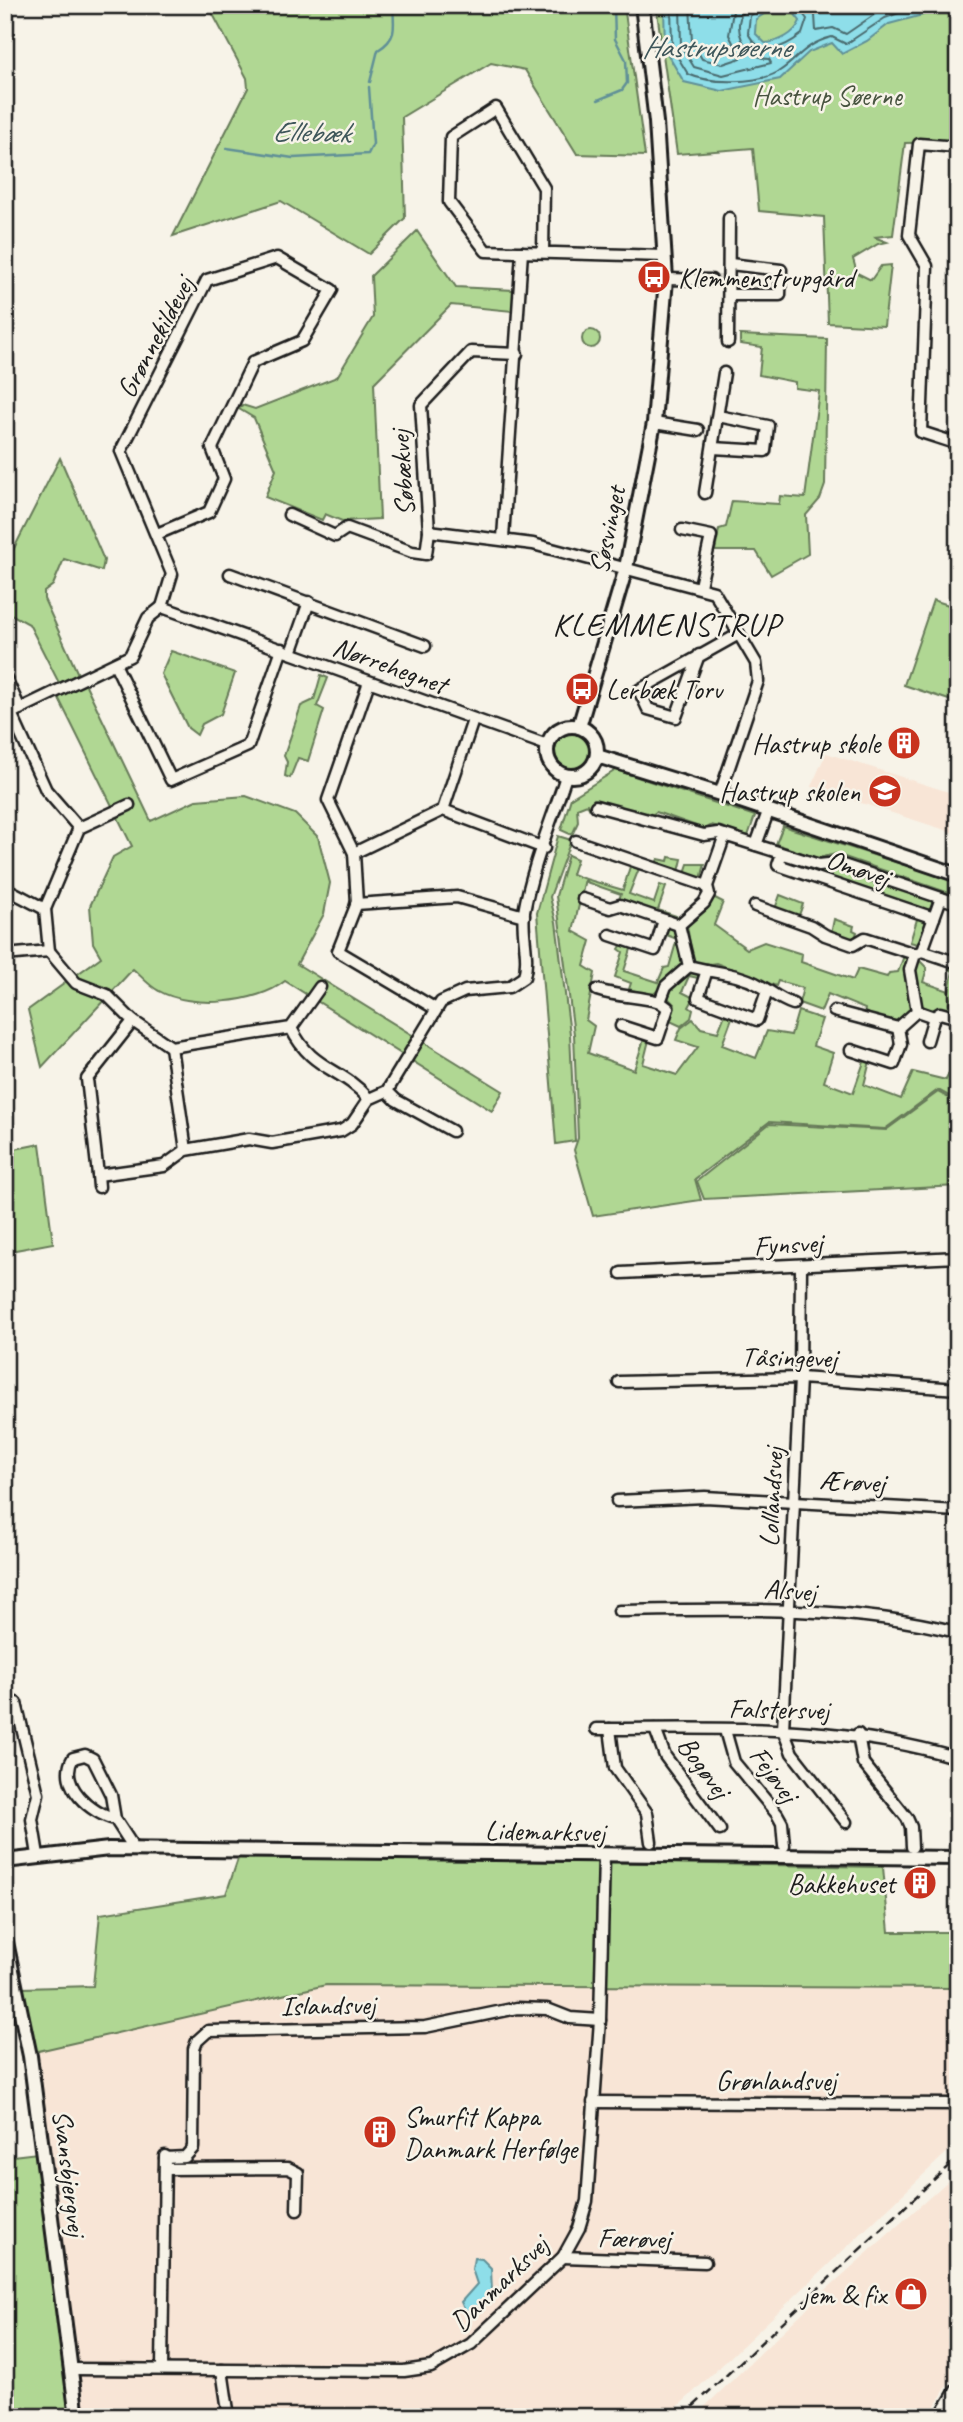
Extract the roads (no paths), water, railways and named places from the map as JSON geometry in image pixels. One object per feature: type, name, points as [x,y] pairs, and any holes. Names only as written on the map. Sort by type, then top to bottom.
[{"type":"main road","points":[[942,2417],[958,2391]]},
{"type":"street","name":"Søsvinget","points":[[579,727],[626,568],[654,423],[666,279],[656,122],[642,5]]},
{"type":"street","points":[[543,252],[544,188],[496,108],[451,137],[449,202],[486,251],[665,256]]},
{"type":"street","points":[[958,147],[919,144],[909,235],[927,266],[921,432],[958,444]]},
{"type":"street","points":[[727,342],[730,295],[729,218]]},
{"type":"street","points":[[503,538],[523,252]]},
{"type":"street","name":"Grønnekildevej","points":[[158,534],[209,512],[224,479],[212,448],[253,362],[302,341],[331,290],[277,258],[207,279],[121,451],[158,534],[172,573],[162,607]]},
{"type":"street","points":[[730,264],[781,270],[780,295],[730,295]]},
{"type":"street","points":[[666,279],[711,279]]},
{"type":"street","name":"Søbækvej","points":[[289,515],[335,536],[347,528],[412,552],[426,554],[429,531],[421,405],[471,352],[517,354]]},
{"type":"street","points":[[705,494],[724,373]]},
{"type":"street","points":[[713,448],[765,451],[768,426],[718,416]]},
{"type":"street","points":[[654,423],[698,430]]},
{"type":"street","points":[[682,530],[711,536],[700,586]]},
{"type":"street","name":"Søbækvej","points":[[429,531],[503,538],[626,568]]},
{"type":"street","points":[[626,568],[715,592],[756,663],[758,681],[720,794]]},
{"type":"street","name":"Nørrehegnet","points":[[230,573],[425,646]]},
{"type":"street","name":"Nørrehegnet","points":[[287,651],[309,602]]},
{"type":"street","points":[[12,713],[130,656],[151,614],[162,607]]},
{"type":"street","name":"Nørrehegnet","points":[[162,607],[547,745]]},
{"type":"street","points":[[699,656],[677,717],[648,709],[639,691],[699,656],[739,634]]},
{"type":"street","points":[[115,664],[171,780],[248,746],[287,651]]},
{"type":"street","points":[[5,676],[12,713],[46,790],[79,828]]},
{"type":"street","points":[[369,682],[328,800],[354,853],[356,904],[338,951],[436,1009]]},
{"type":"street","name":"Nørrehegnet","points":[[443,810],[473,720]]},
{"type":"street","points":[[579,727],[593,737],[597,756],[586,772],[566,776],[551,765],[547,745],[558,730],[579,727]]},
{"type":"street","points":[[597,756],[720,794],[958,875]]},
{"type":"street","points":[[98,1175],[164,1166],[186,1150],[249,1139],[272,1143],[341,1131],[352,1124],[369,1098],[387,1091],[436,1009],[456,993],[509,987],[524,977],[527,958],[524,916],[529,888],[566,776]]},
{"type":"street","points":[[129,805],[79,828],[45,909],[49,951],[67,977],[107,996],[133,1021],[171,1047],[291,1028],[320,987]]},
{"type":"street","name":"Omøvej","points":[[596,806],[704,835],[725,835],[819,865],[837,863],[942,898]]},
{"type":"street","points":[[354,853],[443,810],[544,848]]},
{"type":"street","points":[[756,845],[768,812]]},
{"type":"street","points":[[679,925],[704,903],[709,894],[707,886],[725,835]]},
{"type":"street","points":[[576,841],[707,886]]},
{"type":"street","name":"Omøvej","points":[[782,854],[778,865],[934,918]]},
{"type":"street","points":[[5,888],[45,909]]},
{"type":"street","points":[[356,904],[457,897],[524,916]]},
{"type":"street","points":[[917,1011],[910,970],[942,898],[956,903],[958,920]]},
{"type":"street","points":[[583,899],[610,908],[620,905],[679,925]]},
{"type":"street","points":[[755,906],[853,944],[865,938],[958,963]]},
{"type":"street","points":[[610,935],[654,950],[664,920]]},
{"type":"street","points":[[679,925],[689,966]]},
{"type":"street","points":[[5,955],[49,951]]},
{"type":"street","points":[[689,966],[727,973],[760,985],[774,998],[793,1004]]},
{"type":"street","points":[[660,1002],[666,986],[689,966]]},
{"type":"street","points":[[707,970],[698,998],[757,1020],[766,991]]},
{"type":"street","points":[[597,990],[621,997],[635,995],[660,1002],[668,1008],[658,1038],[621,1026]]},
{"type":"street","points":[[834,1011],[898,1028]]},
{"type":"street","points":[[917,1011],[934,1017]]},
{"type":"street","points":[[898,1028],[917,1011]]},
{"type":"street","points":[[927,1041],[934,1017],[940,1013],[958,1018]]},
{"type":"street","points":[[99,1187],[87,1079],[133,1021]]},
{"type":"street","points":[[291,1028],[308,1056],[359,1088],[369,1098]]},
{"type":"street","points":[[851,1050],[894,1064],[901,1044],[898,1028]]},
{"type":"street","points":[[171,1047],[186,1150]]},
{"type":"street","points":[[387,1091],[396,1100],[452,1130]]},
{"type":"street","name":"Fynsvej","points":[[621,1273],[801,1267],[958,1257]]},
{"type":"street","name":"Lollandsvej","points":[[783,1730],[800,1378],[801,1267]]},
{"type":"street","name":"Tåsingevej","points":[[619,1382],[800,1378],[958,1389]]},
{"type":"street","name":"Ærøvej","points":[[617,1501],[705,1497],[958,1511]]},
{"type":"street","name":"Alsvej","points":[[618,1611],[710,1608],[787,1612],[900,1620],[956,1632]]},
{"type":"street","points":[[5,1705],[16,1703],[38,1794],[32,1819],[38,1855]]},
{"type":"street","name":"Falstersvej","points":[[596,1729],[783,1730],[858,1734],[914,1744],[958,1758]]},
{"type":"street","points":[[610,1729],[615,1768],[647,1813],[651,1842]]},
{"type":"street","name":"Bogøvej","points":[[655,1729],[666,1756],[720,1830]]},
{"type":"street","name":"Fejøvej","points":[[725,1730],[734,1762],[782,1823],[784,1846]]},
{"type":"street","name":"Fejøvej","points":[[783,1730],[792,1753],[846,1822]]},
{"type":"street","points":[[858,1734],[863,1763],[907,1818],[911,1827],[912,1847]]},
{"type":"street","points":[[116,1819],[104,1816],[81,1801],[69,1774],[73,1758],[85,1755],[93,1759],[111,1795],[116,1819],[130,1842],[131,1849]]},
{"type":"street","name":"Lidemarksvej","points":[[5,1861],[38,1855],[131,1849],[958,1858]]},
{"type":"street","name":"Danmarksvej","points":[[71,2369],[404,2371],[431,2367],[471,2344],[563,2257],[579,2228],[587,2201],[600,2020],[604,1856]]},
{"type":"street","name":"Svansbjergvej","points":[[5,1937],[30,2056],[77,2417]]},
{"type":"street","name":"Islandsvej","points":[[165,2161],[185,2157],[193,2148],[194,2049],[208,2031],[425,2027],[517,2008],[547,2009],[570,2018],[600,2020]]},
{"type":"street","name":"Grønlandsvej","points":[[593,2102],[958,2104]]},
{"type":"street","points":[[162,2369],[165,2161],[288,2168],[298,2173],[297,2210]]},
{"type":"street","name":"Færøvej","points":[[563,2257],[705,2262]]},
{"type":"street","points":[[222,2370],[229,2417]]},
{"type":"water","name":"Hastrupsøerne","points":[[664,5],[928,5],[923,15],[889,24],[867,41],[842,54],[832,43],[809,52],[780,79],[722,91],[684,82],[665,50]],"holes":[[[774,8],[793,12],[800,21],[786,36],[765,43],[755,33],[756,19]]]},
{"type":"water","points":[[474,2258],[482,2259],[491,2268],[492,2293],[481,2307],[465,2311],[461,2302],[477,2284],[472,2269]]},
{"type":"waterway","name":"Ellebæk","points":[[555,5],[577,11],[596,5]]},
{"type":"waterway","points":[[598,100],[622,90],[627,83],[626,60],[615,39],[614,5]]},
{"type":"waterway","name":"Ellebæk","points":[[370,82],[378,50],[388,42],[393,33],[393,8]]},
{"type":"waterway","name":"Ellebæk","points":[[227,148],[293,158],[368,154],[373,144],[369,87]]},
{"type":"tunnel","points":[[711,280],[730,280]]},
{"type":"railway","points":[[682,2417],[958,2157]]},
{"type":"place","name":"Klemmenstrupgård","points":[[654,277]]},
{"type":"place","name":"Lerbæk Torv","points":[[582,689]]},
{"type":"place","name":"Hastrup skole","points":[[904,743]]},
{"type":"place","name":"Hastrup skolen","points":[[885,791]]},
{"type":"place","name":"Bakkehuset","points":[[920,1883]]},
{"type":"place","name":"Smurfit Kappa Danmark Herfølge","points":[[380,2132]]},
{"type":"place","name":"jem & fix","points":[[911,2294]]},
{"type":"district","name":"KLEMMENSTRUP","points":[[667,624]]},
{"type":"park label","name":"Hastrup Søerne","points":[[827,95]]}]
